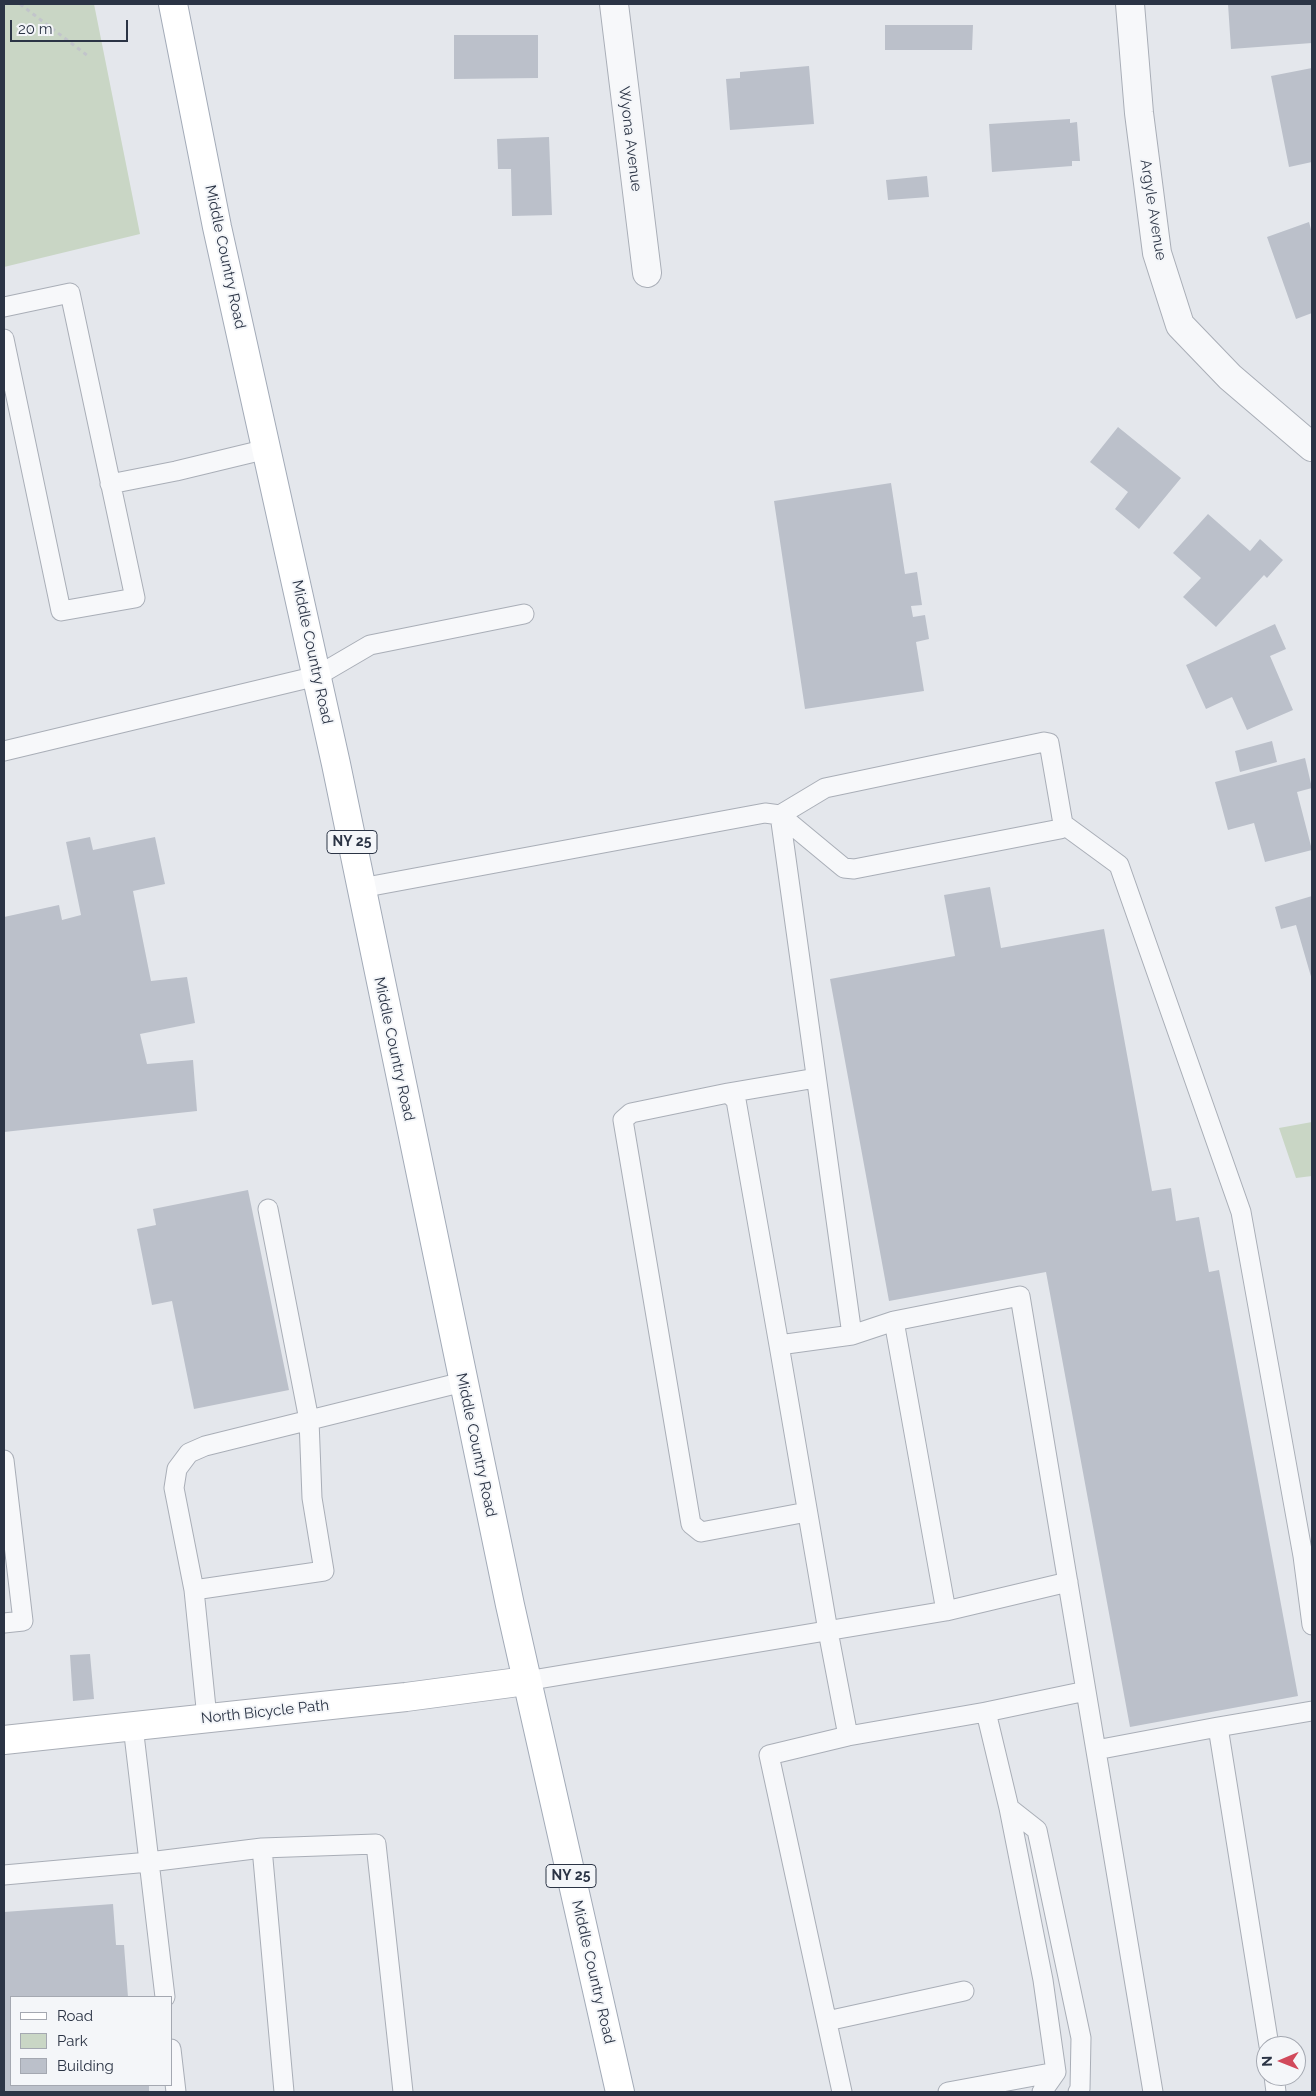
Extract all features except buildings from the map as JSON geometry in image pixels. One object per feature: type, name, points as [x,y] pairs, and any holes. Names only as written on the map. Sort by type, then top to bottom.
[{"type":"main road","name":"Middle Country Road","points":[[173,4],[217,227],[317,676],[526,1681],[620,2092]]},
{"type":"main road","name":"North Bicycle Path","points":[[4,1740],[406,1697],[526,1681]]},
{"type":"street","name":"Wyona Avenue","points":[[614,4],[647,273]]},
{"type":"street","name":"Argyle Avenue","points":[[1130,4],[1139,113],[1157,254],[1180,325],[1230,377],[1312,447]]},
{"type":"lane","points":[[4,307],[70,293],[135,598],[61,611],[4,340]]},
{"type":"lane","points":[[110,484],[176,471],[267,449]]},
{"type":"lane","points":[[4,751],[317,676],[370,645],[524,614]]},
{"type":"lane","points":[[361,888],[765,813],[780,815],[844,868],[854,869],[1060,829],[1063,824],[1049,743],[1044,742],[825,788],[780,815]]},
{"type":"lane","points":[[780,815],[852,1335]]},
{"type":"lane","points":[[1063,824],[1119,865],[1241,1212],[1303,1556],[1312,1625]]},
{"type":"lane","points":[[807,1512],[700,1532],[691,1524],[623,1120],[631,1113],[728,1093],[816,1078]]},
{"type":"lane","points":[[728,1093],[736,1100],[807,1512],[848,1736]]},
{"type":"lane","points":[[194,1590],[324,1571],[312,1498],[309,1420],[268,1209]]},
{"type":"lane","points":[[779,1345],[852,1335],[894,1322],[1020,1296],[1154,2092]]},
{"type":"lane","points":[[894,1322],[946,1611]]},
{"type":"lane","points":[[207,1718],[194,1590],[174,1488],[177,1469],[189,1453],[205,1446],[463,1382]]},
{"type":"lane","points":[[4,1460],[23,1621],[4,1623]]},
{"type":"lane","points":[[526,1681],[946,1611],[1068,1582]]},
{"type":"lane","points":[[842,2092],[769,1755],[848,1736],[986,1712],[1086,1691]]},
{"type":"lane","points":[[1096,1750],[1218,1726],[1312,1711]]},
{"type":"lane","points":[[986,1712],[1009,1808],[1043,1980],[1056,2072],[1042,2092]]},
{"type":"lane","points":[[133,1726],[165,1996]]},
{"type":"lane","points":[[1218,1726],[1267,2036]]},
{"type":"lane","points":[[1009,1808],[1037,1830],[1081,2038],[1080,2089],[1078,2092]]},
{"type":"lane","points":[[4,1874],[149,1862],[262,1848],[376,1844],[403,2092]]},
{"type":"lane","points":[[262,1848],[284,2092]]},
{"type":"lane","points":[[827,2021],[964,1991]]},
{"type":"lane","points":[[172,2058],[176,2092]]},
{"type":"lane","points":[[948,2092],[1056,2072]]},
{"type":"path","points":[[20,4],[88,56]]},
{"type":"green space","points":[[4,4],[94,4],[140,234],[4,267]]},
{"type":"green space","points":[[1312,1122],[1312,1176],[1296,1178],[1279,1128]]}]
